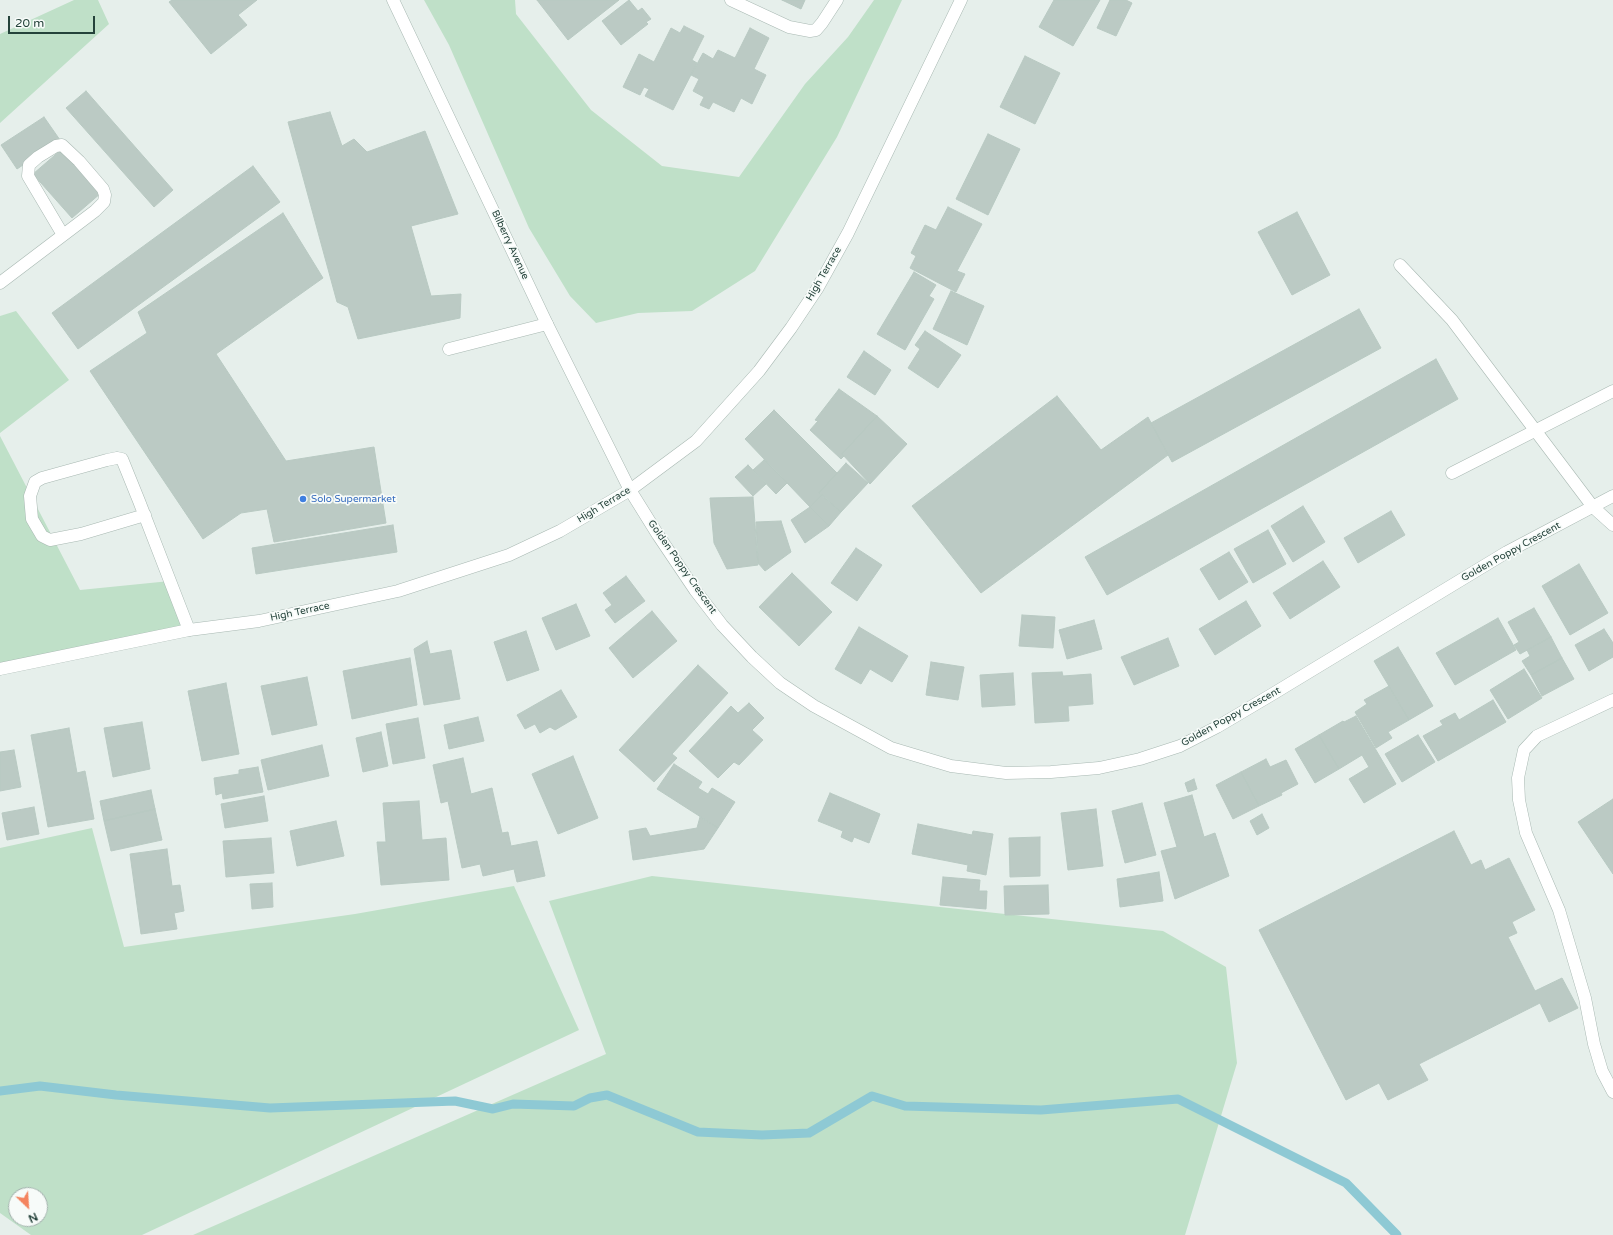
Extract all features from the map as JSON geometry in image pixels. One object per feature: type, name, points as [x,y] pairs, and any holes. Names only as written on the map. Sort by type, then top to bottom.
[{"type":"street","name":"Bilberry Avenue","points":[[393,0],[547,324],[630,490]]},
{"type":"street","points":[[731,0],[789,27],[804,31],[816,30],[837,0]]},
{"type":"street","name":"High Terrace","points":[[0,669],[189,630],[259,621],[383,594],[472,569],[509,555],[560,531],[630,490],[696,441],[759,371],[791,328],[817,288],[848,233],[961,0]]},
{"type":"street","points":[[0,283],[95,211],[104,202],[105,195],[103,189],[79,161],[62,145],[56,146],[38,157],[29,165],[28,176],[63,235]]},
{"type":"street","points":[[1400,265],[1452,320],[1593,507],[1613,525]]},
{"type":"street","points":[[450,349],[547,324]]},
{"type":"street","points":[[1452,473],[1613,391]]},
{"type":"street","points":[[145,515],[81,534],[50,540],[42,536],[32,519],[30,496],[35,482],[42,478],[117,458],[122,460],[125,464],[145,515],[189,630]]},
{"type":"street","name":"Golden Poppy Crescent","points":[[630,490],[695,590],[742,646],[780,683],[814,706],[891,748],[951,766],[1006,773],[1051,772],[1099,768],[1140,759],[1180,746],[1224,723],[1507,552],[1613,496]]},
{"type":"street","points":[[1613,700],[1537,736],[1524,750],[1518,778],[1519,800],[1526,833],[1559,910],[1585,998],[1594,1044],[1602,1071],[1613,1092]]},
{"type":"green space","points":[[74,0],[98,0],[109,24],[0,123],[0,34]]},
{"type":"green space","points":[[424,0],[515,0],[516,14],[591,110],[662,166],[739,177],[805,84],[848,37],[874,0],[902,0],[837,137],[755,271],[692,311],[638,313],[596,323],[570,296],[529,228],[449,45]]},
{"type":"green space","points":[[16,311],[69,380],[0,433],[0,316]]},
{"type":"green space","points":[[0,436],[80,590],[170,581],[189,630],[0,669]]},
{"type":"green space","points":[[92,828],[124,947],[355,914],[514,886],[579,1030],[142,1235],[31,1235],[20,1227],[48,1227],[48,1187],[8,1187],[8,1219],[0,1213],[0,848]]},
{"type":"green space","points":[[652,876],[1163,931],[1226,967],[1237,1063],[1185,1235],[193,1235],[606,1054],[549,901]]},
{"type":"building","points":[[172,0],[257,0],[238,15],[247,25],[211,54],[169,2]]},
{"type":"building","points":[[537,0],[619,0],[568,40]]},
{"type":"building","points":[[629,0],[638,11],[642,8],[651,19],[646,22],[648,24],[621,45],[602,21]]},
{"type":"building","points":[[782,0],[805,0],[801,9]]},
{"type":"building","points":[[1054,0],[1100,0],[1073,46],[1039,27]]},
{"type":"building","points":[[1110,0],[1126,0],[1132,3],[1116,36],[1097,28]]},
{"type":"building","points":[[684,26],[704,36],[692,60],[697,63],[673,110],[645,96],[649,89],[644,87],[640,95],[623,87],[639,54],[654,62],[671,28],[680,33]]},
{"type":"building","points":[[750,28],[769,38],[754,69],[766,75],[752,104],[741,98],[734,112],[713,102],[709,109],[700,105],[704,97],[693,91],[699,79],[691,75],[703,53],[713,59],[718,50],[735,58]]},
{"type":"building","points":[[1025,56],[1060,73],[1035,124],[1000,107]]},
{"type":"building","points":[[86,91],[173,190],[154,207],[66,108]]},
{"type":"building","points":[[330,112],[342,146],[354,139],[367,152],[425,131],[458,214],[411,226],[431,296],[461,294],[460,318],[358,339],[348,307],[337,302],[288,122]]},
{"type":"building","points":[[44,117],[60,140],[17,169],[1,145]]},
{"type":"building","points":[[988,134],[1020,149],[988,215],[956,199]]},
{"type":"building","points":[[62,149],[101,193],[72,218],[33,174]]},
{"type":"building","points":[[253,166],[280,202],[78,349],[52,313]]},
{"type":"building","points":[[948,207],[982,224],[957,271],[965,274],[956,292],[910,268],[916,256],[911,253],[925,225],[936,230]]},
{"type":"building","points":[[1297,212],[1330,275],[1292,295],[1258,232]]},
{"type":"building","points":[[283,213],[323,278],[216,354],[286,461],[374,447],[386,523],[274,542],[267,509],[241,513],[203,539],[90,371],[147,333],[138,312]]},
{"type":"building","points":[[914,272],[936,285],[929,296],[934,299],[905,350],[877,334]]},
{"type":"building","points":[[951,291],[984,306],[967,345],[933,329]]},
{"type":"building","points":[[1359,309],[1381,348],[1172,462],[1151,423]]},
{"type":"building","points":[[925,331],[961,355],[938,388],[908,368],[920,349],[915,345]]},
{"type":"building","points":[[864,351],[891,370],[875,395],[847,377]]},
{"type":"building","points":[[1436,359],[1458,399],[1107,595],[1085,557]]},
{"type":"building","points":[[839,389],[877,416],[842,454],[844,456],[841,459],[810,430],[818,421],[815,420]]},
{"type":"building","points":[[1057,396],[1101,450],[1148,417],[1168,455],[981,593],[912,506]]},
{"type":"building","points":[[774,410],[837,473],[819,493],[822,495],[810,507],[745,439]]},
{"type":"building","points":[[877,416],[907,444],[870,484],[842,454]]},
{"type":"building","points":[[764,460],[787,483],[776,494],[753,470]]},
{"type":"building","points":[[846,463],[868,483],[841,512],[819,493]]},
{"type":"building","points":[[748,465],[766,484],[753,496],[735,477]]},
{"type":"building","points":[[822,495],[841,512],[829,526],[810,507]]},
{"type":"building","points":[[753,497],[758,565],[727,569],[714,543],[710,498]]},
{"type":"building","points":[[1303,506],[1325,542],[1293,562],[1271,526]]},
{"type":"building","points":[[810,507],[829,526],[805,543],[791,520]]},
{"type":"building","points":[[1391,511],[1405,535],[1358,563],[1344,538]]},
{"type":"building","points":[[781,521],[791,552],[765,571],[758,563],[756,522]]},
{"type":"building","points":[[393,525],[397,552],[256,574],[252,548]]},
{"type":"building","points":[[1268,530],[1286,564],[1253,583],[1234,549]]},
{"type":"building","points":[[856,548],[882,565],[857,601],[831,583]]},
{"type":"building","points":[[1229,552],[1248,582],[1219,600],[1200,569]]},
{"type":"building","points":[[1323,561],[1340,587],[1290,619],[1273,593]]},
{"type":"building","points":[[1579,564],[1608,613],[1570,635],[1542,586]]},
{"type":"building","points":[[792,573],[832,612],[799,646],[759,607]]},
{"type":"building","points":[[626,576],[645,601],[615,623],[605,610],[612,605],[603,593]]},
{"type":"building","points":[[1246,601],[1261,626],[1215,655],[1199,629]]},
{"type":"building","points":[[576,604],[590,636],[556,650],[542,618]]},
{"type":"building","points":[[1534,608],[1551,637],[1520,654],[1514,645],[1519,642],[1508,622]]},
{"type":"building","points":[[652,611],[677,641],[633,678],[609,648]]},
{"type":"building","points":[[1022,615],[1055,617],[1053,648],[1019,646]]},
{"type":"building","points":[[1498,618],[1516,650],[1455,685],[1436,653]]},
{"type":"building","points":[[1094,620],[1102,649],[1067,659],[1059,630]]},
{"type":"building","points":[[859,627],[908,656],[892,682],[870,669],[861,684],[835,669]]},
{"type":"building","points":[[1604,629],[1613,643],[1613,657],[1589,671],[1575,645]]},
{"type":"building","points":[[526,631],[539,670],[507,681],[494,642]]},
{"type":"building","points":[[1551,637],[1562,658],[1531,675],[1522,661],[1530,656],[1527,650]]},
{"type":"building","points":[[1168,638],[1179,666],[1134,685],[1121,657]]},
{"type":"building","points":[[427,641],[430,654],[451,650],[460,699],[424,705],[414,649]]},
{"type":"building","points":[[1398,647],[1433,706],[1409,720],[1374,661]]},
{"type":"building","points":[[410,658],[417,705],[352,719],[343,671]]},
{"type":"building","points":[[1562,658],[1574,679],[1542,696],[1531,675]]},
{"type":"building","points":[[931,662],[964,667],[958,700],[926,695]]},
{"type":"building","points":[[698,665],[728,693],[672,754],[677,758],[654,782],[619,750]]},
{"type":"building","points":[[1524,669],[1542,698],[1508,719],[1490,690]]},
{"type":"building","points":[[1062,672],[1063,676],[1091,674],[1093,704],[1068,706],[1069,721],[1035,723],[1032,673]]},
{"type":"building","points":[[1013,673],[1015,705],[982,707],[980,675]]},
{"type":"building","points":[[307,677],[317,725],[272,735],[261,686]]},
{"type":"building","points":[[226,683],[239,754],[202,761],[188,691]]},
{"type":"building","points":[[1389,686],[1409,720],[1388,732],[1392,738],[1376,748],[1355,712],[1367,704],[1364,700]]},
{"type":"building","points":[[561,690],[577,717],[555,730],[550,727],[540,733],[535,724],[525,729],[517,715]]},
{"type":"building","points":[[1493,700],[1506,722],[1438,761],[1423,736],[1443,725],[1440,721],[1455,713],[1459,720]]},
{"type":"building","points":[[749,703],[764,718],[752,730],[763,740],[739,765],[734,762],[718,778],[689,751],[731,706],[738,713]]},
{"type":"building","points":[[1356,716],[1396,784],[1364,803],[1349,779],[1369,767],[1362,755],[1339,769],[1319,735],[1343,721],[1344,722]]},
{"type":"building","points":[[478,717],[484,741],[449,749],[444,725]]},
{"type":"building","points":[[418,718],[425,758],[393,764],[386,724]]},
{"type":"building","points":[[142,722],[150,769],[113,777],[104,728]]},
{"type":"building","points":[[69,728],[77,773],[85,771],[94,819],[48,827],[31,735]]},
{"type":"building","points":[[381,732],[388,766],[363,772],[356,738]]},
{"type":"building","points":[[1319,735],[1339,769],[1315,783],[1295,749]]},
{"type":"building","points":[[1418,735],[1435,762],[1402,782],[1385,754]]},
{"type":"building","points":[[322,745],[329,776],[268,790],[261,760]]},
{"type":"building","points":[[14,750],[21,787],[0,791],[0,752]]},
{"type":"building","points":[[573,756],[598,818],[558,834],[532,774]]},
{"type":"building","points":[[463,758],[471,794],[492,788],[502,833],[508,832],[511,846],[537,841],[545,876],[517,882],[514,869],[483,876],[480,864],[462,868],[448,801],[441,803],[433,765]]},
{"type":"building","points":[[1266,759],[1270,767],[1286,760],[1298,784],[1281,793],[1282,795],[1259,806],[1241,772]]},
{"type":"building","points":[[674,764],[702,782],[698,788],[708,794],[712,788],[735,802],[718,828],[657,789]]},
{"type":"building","points":[[258,767],[263,792],[223,799],[222,793],[216,795],[214,778],[239,774],[239,770]]},
{"type":"building","points":[[1241,772],[1259,806],[1233,819],[1216,785]]},
{"type":"building","points":[[1194,779],[1197,789],[1188,792],[1185,783]]},
{"type":"building","points":[[151,790],[155,809],[104,821],[100,801]]},
{"type":"building","points":[[830,793],[880,814],[869,843],[854,837],[852,842],[841,837],[843,831],[818,821]]},
{"type":"building","points":[[1192,795],[1204,837],[1215,833],[1229,876],[1175,899],[1161,851],[1177,847],[1164,803]]},
{"type":"building","points":[[264,796],[268,821],[225,828],[221,804]]},
{"type":"building","points":[[1613,799],[1613,874],[1578,822]]},
{"type":"building","points":[[419,801],[422,840],[446,838],[449,880],[381,885],[377,842],[386,842],[383,803]]},
{"type":"building","points":[[1142,803],[1156,855],[1125,863],[1112,811]]},
{"type":"building","points":[[34,807],[39,834],[7,840],[2,813]]},
{"type":"building","points":[[155,809],[162,840],[111,851],[104,821]]},
{"type":"building","points":[[1096,809],[1103,866],[1068,870],[1061,813]]},
{"type":"building","points":[[1262,814],[1269,828],[1257,835],[1250,821]]},
{"type":"building","points":[[700,817],[718,828],[704,849],[633,860],[629,831],[646,828],[650,836],[697,828]]},
{"type":"building","points":[[336,821],[344,856],[297,866],[290,831]]},
{"type":"building","points":[[918,824],[972,835],[973,831],[993,834],[986,875],[967,871],[968,865],[912,854]]},
{"type":"building","points":[[1454,831],[1471,865],[1481,860],[1485,870],[1509,858],[1535,910],[1512,922],[1517,933],[1508,937],[1535,991],[1562,978],[1578,1008],[1549,1022],[1540,1003],[1419,1064],[1428,1080],[1388,1100],[1379,1083],[1346,1100],[1259,930]]},
{"type":"building","points":[[1040,837],[1040,876],[1010,877],[1009,838]]},
{"type":"building","points":[[271,838],[274,873],[226,877],[223,841]]},
{"type":"building","points":[[167,849],[172,886],[180,885],[184,911],[174,913],[177,929],[141,934],[130,854]]},
{"type":"building","points":[[1159,872],[1163,901],[1120,907],[1117,879]]},
{"type":"building","points":[[943,877],[980,880],[979,891],[987,891],[986,909],[940,905]]},
{"type":"building","points":[[272,883],[273,907],[252,909],[250,884]]},
{"type":"building","points":[[1048,885],[1049,914],[1005,915],[1004,886]]},
{"type":"waterway","points":[[0,1091],[40,1086],[116,1095],[270,1108],[455,1101],[493,1109],[513,1104],[574,1106],[590,1098],[607,1095],[698,1132],[762,1135],[809,1133],[872,1096],[905,1106],[1041,1110],[1178,1099],[1346,1183],[1397,1235]]},
{"type":"place","name":"Solo Supermarket","points":[[303,499]]}]
